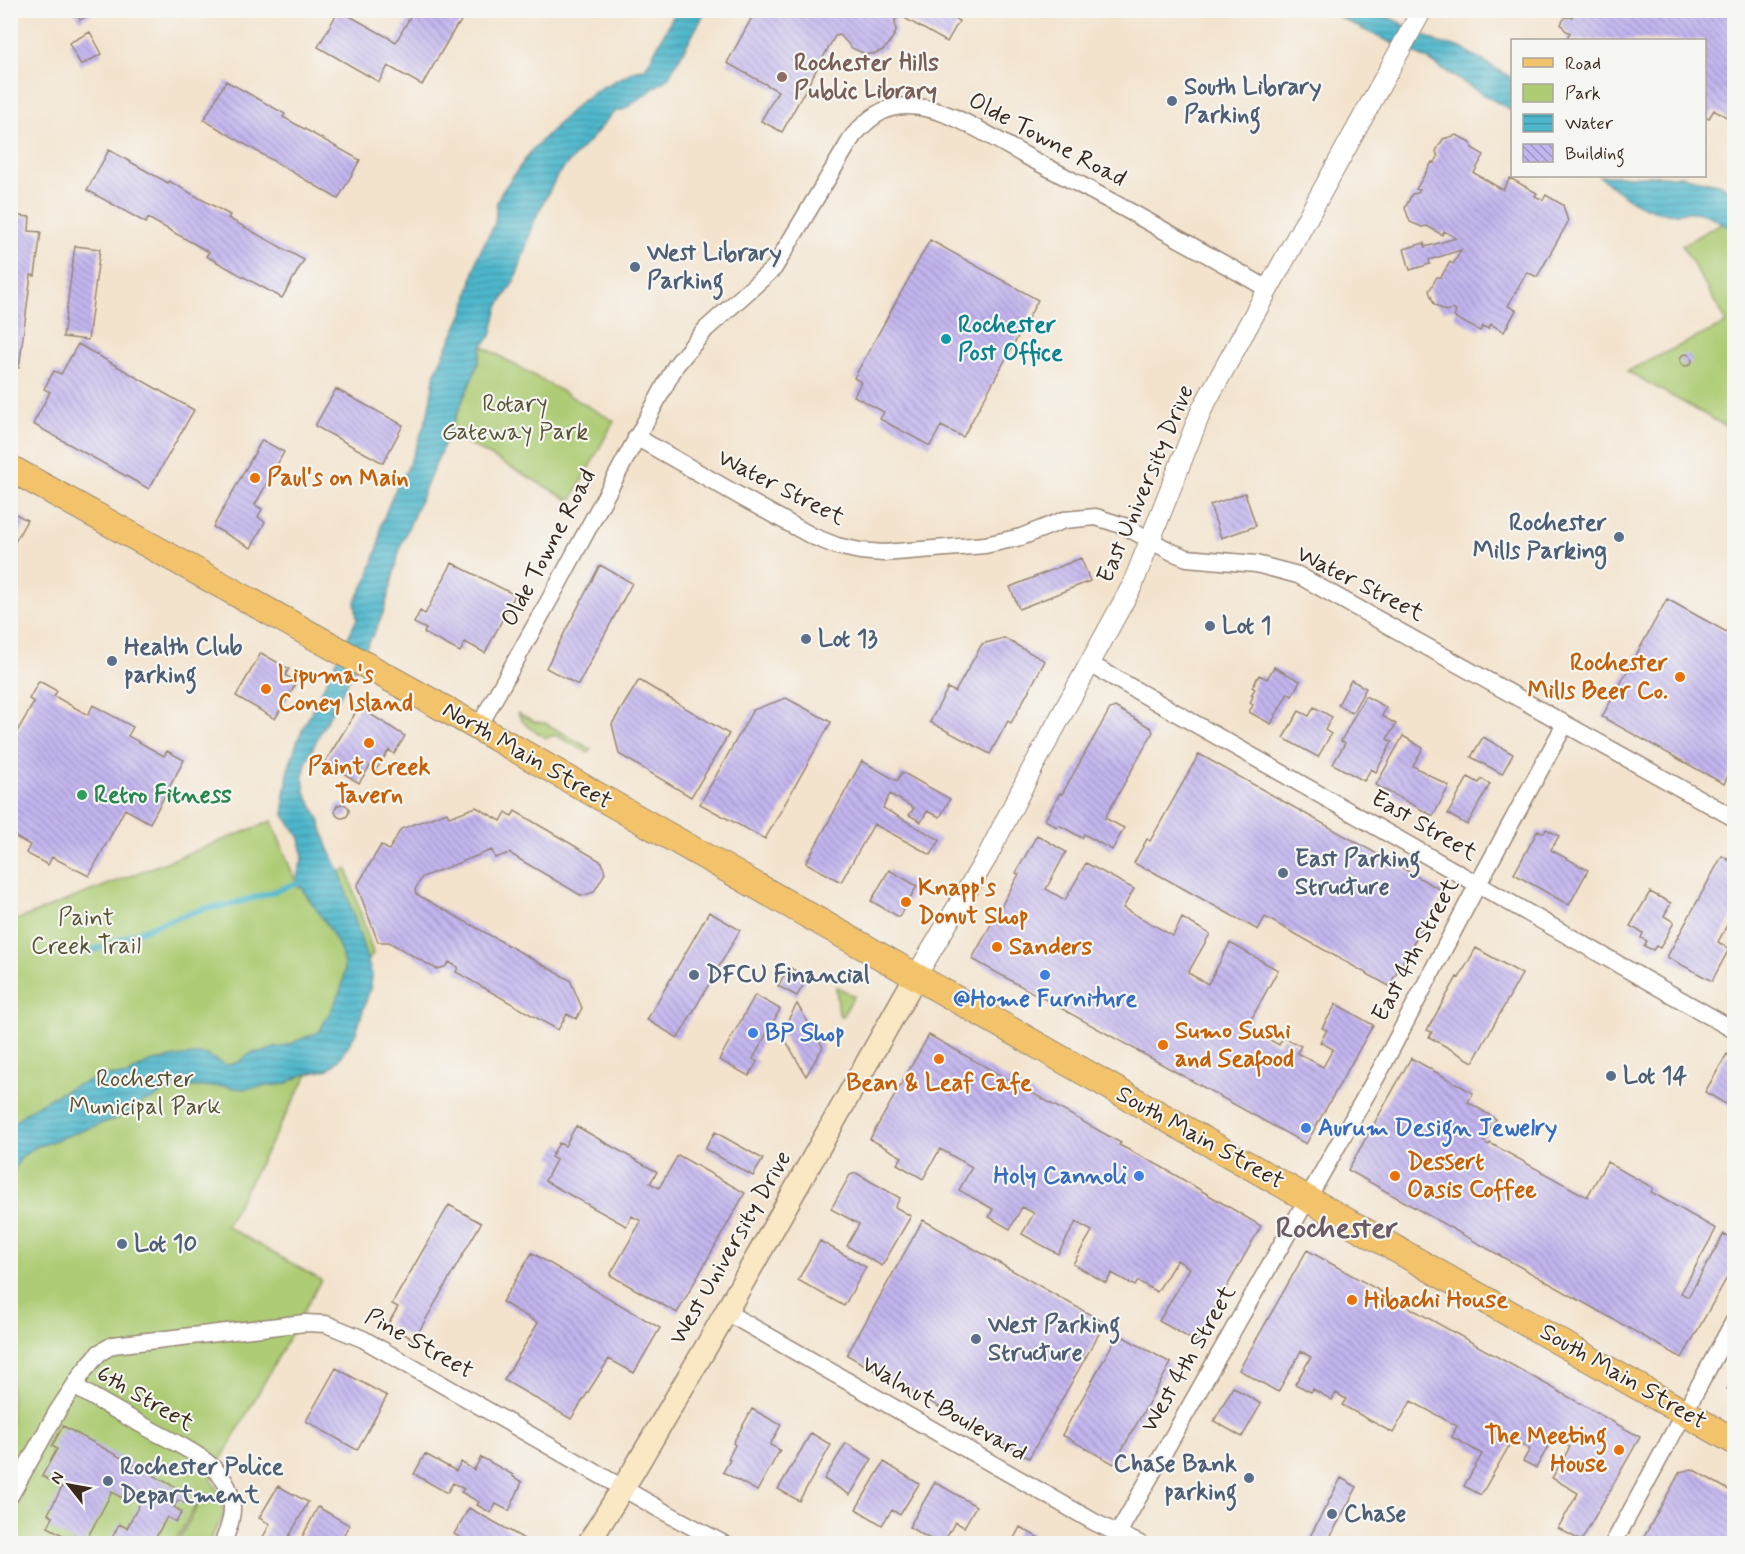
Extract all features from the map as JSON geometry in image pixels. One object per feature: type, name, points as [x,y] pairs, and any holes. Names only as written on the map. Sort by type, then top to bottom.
[{"type":"main road","name":"North Main Street","points":[[10,468],[277,618],[372,668],[916,976]]},
{"type":"main road","name":"South Main Street","points":[[916,976],[1734,1441]]},
{"type":"main road","name":"West University Drive","points":[[588,1544],[726,1312],[916,976]]},
{"type":"street","name":"East University Drive","points":[[916,976],[987,857],[1021,789],[1132,586],[1202,409],[1422,10]]},
{"type":"street","name":"Olde Towne Road","points":[[478,728],[556,588],[664,385],[690,345],[774,268],[853,136],[870,118],[888,108],[907,106],[941,112],[1124,208],[1268,289]]},
{"type":"street","name":"Water Street","points":[[636,437],[803,531],[837,546],[884,553],[985,545],[1021,537],[1064,520],[1096,518],[1116,523],[1187,558],[1256,564],[1298,575],[1334,593],[1734,818]]},
{"type":"street","name":"East Street","points":[[1090,664],[1734,1030]]},
{"type":"street","name":"East 4th Street","points":[[1307,1199],[1382,1067],[1565,724]]},
{"type":"street","name":"West 4th Street","points":[[1115,1538],[1307,1199]]},
{"type":"street","name":"Walnut Boulevard","points":[[726,1312],[1096,1523],[1115,1538],[1140,1544]]},
{"type":"street","points":[[1612,1544],[1734,1321]]},
{"type":"street","name":"Pine Street","points":[[10,1496],[57,1412],[93,1359],[105,1349],[113,1345],[305,1323],[326,1324],[363,1339],[724,1544]]},
{"type":"street","name":"6th Street","points":[[74,1386],[184,1449],[219,1473],[232,1500],[233,1515],[222,1544]]},
{"type":"green space","points":[[1734,216],[1734,431],[1627,371],[1727,323],[1682,245]]},
{"type":"green space","name":"Rotary Gateway Park","points":[[482,346],[614,421],[571,501],[449,433],[478,364]]},
{"type":"green space","points":[[518,713],[535,722],[545,723],[591,749],[589,753],[555,735],[546,738],[526,725]]},
{"type":"green space","name":"Rochester Municipal Park","points":[[272,821],[298,888],[347,869],[373,953],[226,1226],[321,1280],[211,1478],[223,1500],[223,1517],[208,1543],[177,1543],[200,1499],[174,1543],[11,1544],[11,922]]},
{"type":"green space","points":[[836,986],[854,996],[842,1017],[839,1014]]},
{"type":"water","points":[[676,11],[706,11],[668,78],[625,109],[610,116],[558,174],[535,219],[515,280],[498,307],[491,336],[482,346],[478,364],[401,545],[384,611],[306,763],[303,777],[305,792],[319,819],[328,847],[341,875],[372,975],[356,1033],[339,1060],[329,1069],[303,1075],[285,1084],[243,1089],[222,1086],[171,1088],[120,1117],[34,1148],[18,1163],[11,1183],[11,1125],[33,1108],[65,1090],[98,1078],[113,1075],[125,1076],[149,1062],[176,1057],[204,1054],[225,1065],[237,1063],[253,1052],[282,1047],[319,1032],[342,986],[344,972],[343,959],[338,945],[298,883],[297,876],[303,857],[300,838],[284,815],[284,792],[288,770],[298,739],[357,619],[355,602],[368,577],[379,544],[381,525],[418,442],[428,414],[435,373],[464,311],[478,256],[495,223],[497,202],[501,193],[532,150],[578,104],[595,91],[636,70],[644,69]]},
{"type":"water","points":[[1328,11],[1377,11],[1439,43],[1461,48],[1511,77],[1511,110],[1429,60]]},
{"type":"water","points":[[1600,177],[1685,177],[1722,185],[1734,192],[1734,232],[1720,222],[1698,212],[1669,213],[1650,209],[1614,188]]},
{"type":"building","points":[[74,10],[99,10],[80,20]]},
{"type":"building","points":[[339,10],[396,42],[414,10],[467,10],[422,85],[388,66],[379,82],[318,47]]},
{"type":"building","name":"Rochester Hills Public Library","points":[[756,10],[939,10],[959,21],[947,42],[901,16],[895,19],[896,32],[888,45],[873,54],[865,54],[852,48],[840,35],[835,36],[782,132],[761,121],[778,91],[727,63]]},
{"type":"building","points":[[1576,10],[1734,10],[1734,121],[1714,110],[1709,118],[1706,117],[1706,39],[1566,39],[1570,33],[1561,24],[1565,17],[1572,17]]},
{"type":"building","points":[[90,32],[102,54],[81,65],[69,43]]},
{"type":"building","points":[[226,81],[285,114],[283,117],[360,160],[338,199],[204,120]]},
{"type":"building","points":[[1457,135],[1471,143],[1472,148],[1484,155],[1474,173],[1503,190],[1510,178],[1537,193],[1535,196],[1543,200],[1546,195],[1563,205],[1568,222],[1537,277],[1527,272],[1508,306],[1516,310],[1504,332],[1491,324],[1488,329],[1483,326],[1480,331],[1454,317],[1456,311],[1452,309],[1445,311],[1434,304],[1429,291],[1450,262],[1453,264],[1461,250],[1429,260],[1430,264],[1410,270],[1404,249],[1424,243],[1425,247],[1456,238],[1444,231],[1442,235],[1427,226],[1422,227],[1410,222],[1405,208],[1412,194],[1420,190],[1416,189],[1432,162],[1434,163],[1438,157],[1436,151],[1443,139]]},
{"type":"building","points":[[109,150],[230,215],[228,218],[304,260],[282,298],[206,256],[209,252],[148,218],[146,223],[87,190]]},
{"type":"building","points":[[10,215],[30,217],[29,231],[41,232],[35,276],[31,275],[19,368],[10,367]]},
{"type":"building","name":"Rochester Post Office","points":[[930,240],[1038,300],[963,437],[941,426],[930,446],[880,419],[884,412],[854,396],[861,382],[854,378]]},
{"type":"building","points":[[75,246],[100,249],[88,340],[63,337]]},
{"type":"building","points":[[78,344],[194,410],[149,489],[33,424],[50,392],[44,389],[54,371],[61,374]]},
{"type":"building","points":[[1686,354],[1692,360],[1686,366],[1680,360]]},
{"type":"building","points":[[336,389],[403,425],[383,463],[315,426]]},
{"type":"building","name":"Paul's on Main","points":[[262,440],[284,452],[255,505],[262,509],[258,517],[265,522],[251,548],[213,527]]},
{"type":"building","points":[[1245,493],[1256,526],[1221,538],[1210,505]]},
{"type":"building","points":[[10,511],[27,520],[10,551]]},
{"type":"building","points":[[1081,558],[1090,581],[1019,609],[1010,587]]},
{"type":"building","points":[[452,563],[515,595],[485,653],[465,642],[460,652],[424,633],[426,629],[414,623],[420,611],[425,614]]},
{"type":"building","points":[[600,565],[632,583],[578,685],[546,668]]},
{"type":"building","name":"Rochester Mills Beer Co.","points":[[1667,599],[1734,636],[1734,764],[1724,784],[1602,717]]},
{"type":"building","points":[[1004,638],[1045,661],[1011,723],[1008,721],[990,754],[930,722],[948,688],[955,692],[982,644]]},
{"type":"building","name":"Lipuma's Coney Island","points":[[261,653],[289,669],[285,675],[297,682],[275,719],[236,696]]},
{"type":"building","points":[[1274,667],[1300,681],[1292,696],[1288,693],[1271,724],[1249,712],[1253,705],[1250,703],[1253,696],[1251,695],[1255,689],[1252,687],[1259,675],[1267,679]]},
{"type":"building","points":[[639,680],[729,734],[691,797],[619,754],[612,724]]},
{"type":"building","points":[[1351,680],[1366,688],[1352,713],[1338,705]]},
{"type":"building","points":[[39,681],[57,691],[54,696],[88,715],[93,705],[133,727],[128,736],[164,756],[167,751],[184,760],[150,823],[125,809],[89,876],[52,857],[48,865],[26,853],[30,845],[10,834],[10,744],[34,702],[29,699]]},
{"type":"building","points":[[1365,696],[1386,707],[1382,716],[1396,724],[1387,739],[1392,742],[1376,772],[1371,769],[1364,781],[1333,764],[1345,743],[1341,741]]},
{"type":"building","points":[[786,698],[831,722],[765,839],[700,804],[753,710]]},
{"type":"building","name":"Paint Creek Tavern","points":[[359,707],[405,736],[394,754],[389,750],[376,770],[370,766],[359,783],[325,762]]},
{"type":"building","points":[[1115,707],[1151,728],[1153,732],[1105,818],[1124,828],[1112,850],[1084,834],[1082,838],[1045,820],[1110,709]]},
{"type":"building","points":[[1314,707],[1332,717],[1325,730],[1331,734],[1318,757],[1283,738],[1299,711],[1309,716]]},
{"type":"building","points":[[1403,736],[1423,748],[1413,766],[1449,786],[1433,816],[1376,785]]},
{"type":"building","points":[[1483,737],[1513,754],[1502,774],[1471,757]]},
{"type":"building","name":"East Parking Structure","points":[[1199,754],[1443,891],[1389,986],[1265,917],[1258,930],[1134,863],[1147,839],[1150,841]]},
{"type":"building","points":[[862,761],[897,781],[902,772],[950,799],[940,817],[927,811],[921,822],[909,815],[914,808],[890,794],[883,808],[940,840],[931,855],[874,824],[841,882],[806,863]]},
{"type":"building","points":[[1468,777],[1479,783],[1482,779],[1490,784],[1467,825],[1448,814]]},
{"type":"building","points":[[339,804],[345,804],[349,811],[345,818],[339,818],[335,814],[335,808]]},
{"type":"building","points":[[476,807],[501,821],[506,812],[512,816],[515,811],[602,862],[605,873],[594,892],[582,896],[509,853],[495,858],[492,850],[422,877],[415,890],[416,894],[570,980],[582,1008],[576,1019],[567,1014],[558,1030],[456,972],[458,967],[449,962],[445,967],[436,969],[389,942],[378,942],[357,886],[381,845],[389,850],[401,829],[447,812],[449,817]]},
{"type":"building","points":[[1546,829],[1559,836],[1551,850],[1588,870],[1569,905],[1514,874],[1538,830],[1544,833]]},
{"type":"building","points":[[1037,835],[1066,852],[1046,889],[1065,900],[1086,863],[1134,889],[1123,908],[1173,936],[1182,918],[1210,934],[1188,973],[1208,984],[1230,943],[1278,970],[1247,1027],[1279,1045],[1283,1037],[1301,1046],[1297,1053],[1323,1067],[1333,1049],[1320,1042],[1327,1030],[1322,1028],[1336,1004],[1373,1025],[1306,1144],[972,959],[1019,874],[1016,873]]},
{"type":"building","points":[[1722,856],[1734,863],[1734,912],[1718,942],[1729,949],[1712,981],[1667,957]]},
{"type":"building","points":[[889,870],[917,886],[899,917],[871,901]]},
{"type":"building","points":[[1650,892],[1671,903],[1664,916],[1674,922],[1660,948],[1656,946],[1653,950],[1644,946],[1647,941],[1641,938],[1643,933],[1630,926]]},
{"type":"building","name":"DFCU Financial","points":[[709,912],[740,930],[678,1038],[647,1020]]},
{"type":"building","points":[[1476,948],[1522,974],[1473,1062],[1429,1037],[1432,1032],[1427,1030]]},
{"type":"building","points":[[789,967],[807,978],[797,996],[778,986]]},
{"type":"building","points":[[755,995],[780,1009],[753,1059],[757,1062],[749,1076],[719,1060]]},
{"type":"building","points":[[797,1004],[823,1047],[806,1076],[781,1032]]},
{"type":"building","points":[[929,1035],[1121,1143],[1119,1145],[1160,1166],[1261,1226],[1196,1342],[1159,1321],[1190,1268],[1177,1260],[1157,1292],[1138,1281],[1135,1286],[1112,1273],[1106,1283],[1073,1264],[1092,1231],[1076,1222],[1058,1254],[1022,1234],[1034,1213],[1022,1207],[1010,1229],[989,1217],[993,1209],[959,1190],[972,1167],[940,1149],[923,1179],[897,1164],[902,1157],[870,1139]]},
{"type":"building","points":[[1727,1054],[1734,1058],[1734,1116],[1730,1114],[1733,1108],[1705,1092]]},
{"type":"building","points":[[1411,1058],[1473,1093],[1468,1102],[1496,1119],[1483,1141],[1489,1145],[1490,1143],[1587,1197],[1607,1162],[1653,1188],[1651,1192],[1716,1229],[1681,1293],[1688,1297],[1724,1234],[1734,1240],[1734,1265],[1682,1358],[1348,1170]]},
{"type":"building","points":[[576,1126],[657,1172],[650,1183],[659,1188],[678,1155],[745,1193],[677,1313],[610,1275],[641,1221],[632,1216],[626,1226],[545,1181],[556,1160],[551,1157],[559,1143],[565,1146]]},
{"type":"building","points":[[715,1132],[763,1159],[753,1176],[705,1149]]},
{"type":"building","points":[[856,1173],[900,1198],[895,1207],[911,1216],[882,1266],[847,1246],[859,1224],[831,1209],[850,1175]]},
{"type":"building","points":[[449,1205],[481,1223],[414,1340],[388,1324],[398,1307],[392,1304]]},
{"type":"building","name":"West Parking Structure","points":[[923,1220],[1105,1323],[1029,1458],[847,1355]]},
{"type":"building","points":[[820,1241],[866,1267],[844,1306],[798,1280]]},
{"type":"building","points":[[1307,1250],[1640,1437],[1581,1541],[1558,1528],[1578,1493],[1552,1478],[1570,1447],[1553,1438],[1536,1468],[1523,1461],[1530,1449],[1513,1439],[1481,1495],[1464,1486],[1482,1454],[1452,1437],[1457,1426],[1411,1401],[1393,1433],[1342,1405],[1346,1399],[1336,1393],[1332,1400],[1313,1389],[1311,1392],[1295,1384],[1311,1357],[1301,1351],[1278,1392],[1239,1370]]},
{"type":"building","points":[[532,1253],[660,1328],[634,1373],[609,1359],[571,1419],[504,1380],[538,1323],[502,1302]]},
{"type":"building","points":[[1118,1334],[1171,1363],[1114,1464],[1062,1435]]},
{"type":"building","points":[[336,1368],[387,1396],[357,1450],[306,1421]]},
{"type":"building","points":[[1734,1376],[1734,1393],[1727,1389]]},
{"type":"building","points":[[1233,1387],[1261,1404],[1242,1437],[1214,1421]]},
{"type":"building","points":[[752,1409],[781,1425],[770,1445],[780,1450],[757,1491],[723,1472],[730,1460],[728,1459],[735,1445],[733,1443]]},
{"type":"building","name":"Rochester Police Department","points":[[63,1426],[188,1494],[184,1503],[178,1500],[174,1507],[182,1512],[176,1522],[167,1517],[152,1544],[109,1544],[119,1524],[127,1528],[141,1501],[125,1492],[122,1498],[112,1492],[84,1544],[79,1544],[48,1527],[53,1517],[48,1514],[62,1487],[42,1476],[57,1449],[52,1446]]},
{"type":"building","points":[[811,1433],[831,1445],[799,1501],[778,1489]]},
{"type":"building","points":[[846,1443],[872,1459],[850,1495],[824,1479]]},
{"type":"building","points":[[425,1454],[456,1471],[461,1462],[474,1470],[481,1457],[513,1475],[522,1482],[509,1511],[496,1504],[491,1513],[477,1505],[479,1502],[461,1492],[464,1489],[453,1483],[447,1493],[414,1474]]},
{"type":"building","points":[[884,1462],[919,1484],[900,1515],[892,1510],[882,1525],[856,1509]]},
{"type":"building","points":[[1692,1469],[1734,1493],[1734,1544],[1640,1544],[1680,1472]]},
{"type":"building","name":"Chase","points":[[1341,1478],[1357,1487],[1327,1543],[1323,1541],[1322,1544],[1306,1544]]},
{"type":"building","points":[[935,1482],[976,1506],[964,1527],[955,1522],[943,1544],[909,1527]]},
{"type":"building","points":[[278,1486],[308,1502],[285,1544],[269,1544],[262,1539],[270,1524],[259,1518]]},
{"type":"building","points":[[318,1507],[349,1525],[339,1544],[304,1544],[300,1541]]},
{"type":"building","points":[[469,1508],[533,1544],[471,1544],[454,1534]]},
{"type":"building","points":[[1020,1527],[1049,1544],[1011,1544]]},
{"type":"waterway","points":[[89,952],[161,923],[206,908],[225,906],[298,883]]},
{"type":"place","name":"Rochester Hills Public Library","points":[[782,77]]},
{"type":"place","name":"South Library Parking","points":[[1172,101]]},
{"type":"place","name":"West Library Parking","points":[[635,267]]},
{"type":"place","name":"Rochester Post Office","points":[[946,339]]},
{"type":"place","name":"Paul's on Main","points":[[255,478]]},
{"type":"place","name":"Rochester Mills Parking","points":[[1619,537]]},
{"type":"place","name":"Lot 1","points":[[1210,626]]},
{"type":"place","name":"Lot 13","points":[[806,639]]},
{"type":"place","name":"Health Club parking","points":[[112,661]]},
{"type":"place","name":"Rochester Mills Beer Co.","points":[[1680,677]]},
{"type":"place","name":"Lipuma's Coney Island","points":[[266,689]]},
{"type":"place","name":"Paint Creek Tavern","points":[[369,743]]},
{"type":"place","name":"Retro Fitness","points":[[82,795]]},
{"type":"place","name":"East Parking Structure","points":[[1283,873]]},
{"type":"place","name":"Knapp's Donut Shop","points":[[906,902]]},
{"type":"place","name":"Sanders","points":[[997,947]]},
{"type":"place","name":"DFCU Financial","points":[[694,975]]},
{"type":"place","name":"@Home Furniture","points":[[1045,975]]},
{"type":"place","name":"BP Shop","points":[[753,1033]]},
{"type":"place","name":"Sumo Sushi and Seafood","points":[[1163,1045]]},
{"type":"place","name":"Bean & Leaf Cafe","points":[[939,1059]]},
{"type":"place","name":"Lot 14","points":[[1611,1076]]},
{"type":"place","name":"Aurum Design Jewelry","points":[[1306,1128]]},
{"type":"place","name":"Holy Cannoli","points":[[1139,1176]]},
{"type":"place","name":"Dessert Oasis Coffee","points":[[1395,1176]]},
{"type":"place","name":"Lot 10","points":[[122,1244]]},
{"type":"place","name":"Hibachi House","points":[[1352,1300]]},
{"type":"place","name":"West Parking Structure","points":[[976,1339]]},
{"type":"place","name":"The Meeting House","points":[[1619,1450]]},
{"type":"place","name":"Chase Bank parking","points":[[1249,1478]]},
{"type":"place","name":"Rochester Police Department","points":[[108,1481]]},
{"type":"place","name":"Chase","points":[[1332,1514]]},
{"type":"district","name":"Rochester","points":[[1337,1228]]},
{"type":"park label","name":"Paint Creek Trail","points":[[86,932]]}]
